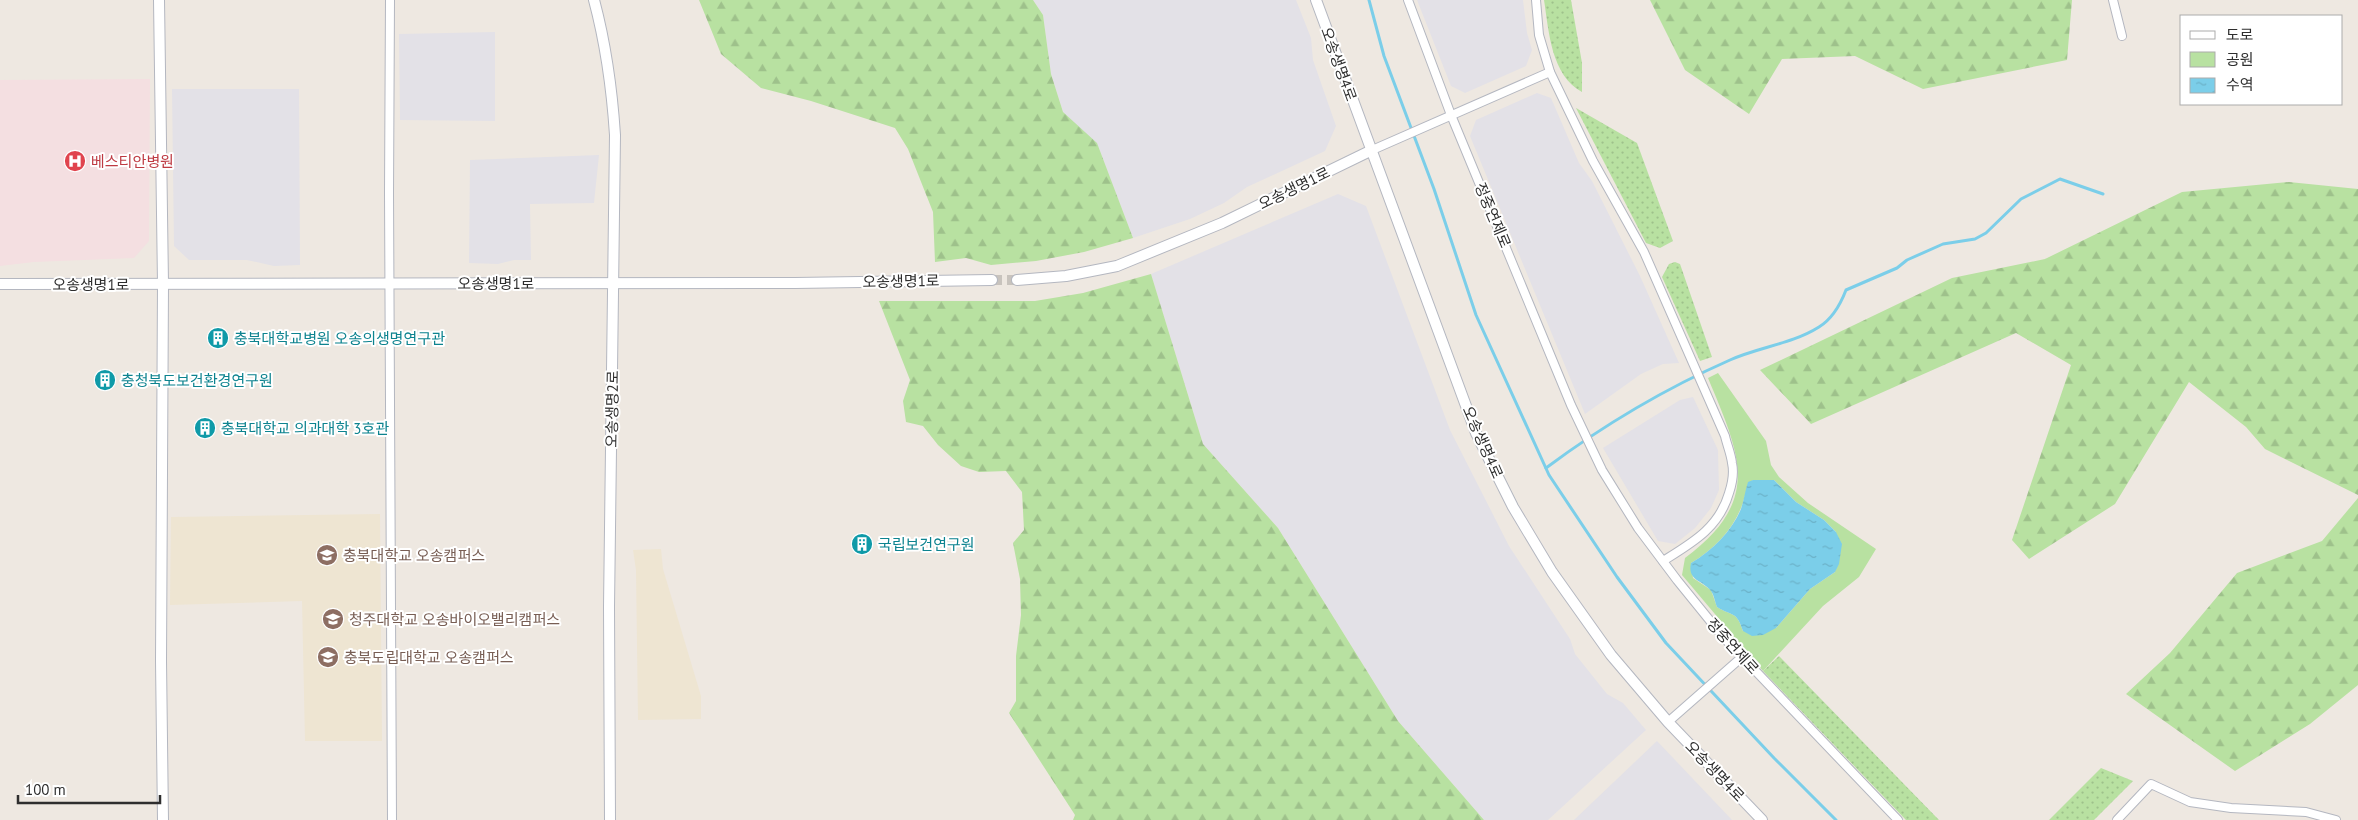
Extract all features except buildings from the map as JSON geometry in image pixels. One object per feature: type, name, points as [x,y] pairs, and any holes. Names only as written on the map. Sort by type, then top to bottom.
[{"type":"street","points":[[159,0],[163,284],[161,661],[163,820]]},
{"type":"street","points":[[390,0],[389,284],[392,820]]},
{"type":"street","name":"오송생명2로","points":[[594,0],[602,30],[612,97],[614,135],[614,282],[609,607],[610,820]]},
{"type":"street","name":"오송생명4로","points":[[1316,0],[1370,151],[1476,433],[1513,506],[1552,572],[1611,655],[1672,718],[1762,820]]},
{"type":"street","name":"정중연제로","points":[[1408,0],[1452,115],[1582,429],[1638,528],[1739,659],[1898,820]]},
{"type":"street","points":[[1536,0],[1538,35],[1550,72],[1593,161],[1644,252],[1725,436],[1733,464],[1731,486],[1725,505],[1714,524],[1699,539],[1663,561]]},
{"type":"street","points":[[2113,0],[2122,36]]},
{"type":"street","points":[[1370,151],[1550,72]]},
{"type":"street","name":"오송생명1로","points":[[1017,280],[1066,276],[1117,266],[1222,223],[1370,151]]},
{"type":"street","name":"오송생명1로","points":[[0,284],[795,283],[992,280]]},
{"type":"street","points":[[1672,718],[1739,659]]},
{"type":"street","points":[[2117,820],[2151,784],[2190,802],[2231,808],[2306,812],[2336,820]]},
{"type":"shaded area","points":[[1033,0],[1296,0],[1311,38],[1313,60],[1336,126],[1325,151],[1247,187],[1224,203],[1190,219],[1133,238],[1098,146],[1063,112],[1051,74],[1043,15]]},
{"type":"shaded area","points":[[1417,0],[1523,0],[1527,33],[1532,50],[1526,66],[1465,93],[1451,86]]},
{"type":"shaded area","points":[[495,32],[495,121],[400,120],[399,34]]},
{"type":"shaded area","name":"베스티안병원","points":[[150,79],[149,241],[134,258],[34,262],[0,266],[0,80]]},
{"type":"shaded area","points":[[172,89],[299,89],[300,265],[274,266],[247,260],[189,260],[174,246]]},
{"type":"shaded area","points":[[1537,93],[1551,98],[1579,163],[1592,181],[1640,276],[1679,363],[1663,364],[1641,374],[1585,414],[1470,136],[1476,120]]},
{"type":"shaded area","points":[[599,155],[594,203],[530,204],[531,260],[514,260],[498,264],[469,263],[470,160]]},
{"type":"shaded area","points":[[1338,194],[1366,206],[1450,430],[1509,546],[1570,639],[1575,654],[1607,694],[1623,703],[1646,730],[1548,820],[1484,820],[1398,721],[1278,528],[1203,444],[1151,274]]},
{"type":"shaded area","points":[[1693,397],[1718,450],[1719,490],[1711,508],[1695,528],[1675,544],[1658,541],[1603,448],[1680,400]]},
{"type":"shaded area","points":[[380,514],[382,741],[305,741],[302,601],[170,605],[171,517]]},
{"type":"shaded area","points":[[661,549],[663,569],[701,696],[701,719],[638,720],[636,570],[633,550]]},
{"type":"shaded area","points":[[1657,741],[1732,820],[1574,820]]},
{"type":"green space","points":[[699,0],[1033,0],[1043,15],[1051,74],[1063,112],[1097,143],[1133,238],[1084,252],[1036,261],[991,265],[966,258],[935,262],[933,212],[908,149],[895,128],[811,101],[761,88],[721,54]]},
{"type":"green space","points":[[1544,0],[1571,0],[1582,63],[1582,92],[1564,75],[1553,52]]},
{"type":"green space","points":[[1650,0],[2072,0],[2067,60],[1923,89],[1855,56],[1782,59],[1749,114],[1685,70]]},
{"type":"green space","points":[[1576,108],[1637,143],[1673,241],[1660,248],[1646,243]]},
{"type":"green space","points":[[2289,182],[2358,189],[2358,495],[2265,449],[2246,427],[2189,382],[2115,504],[2029,559],[2012,540],[2071,365],[2016,333],[1811,424],[1760,370],[1952,278],[2045,259],[2182,192]]},
{"type":"green space","points":[[1675,262],[1680,264],[1712,357],[1700,361],[1662,277],[1669,264]]},
{"type":"green space","points":[[1151,274],[1203,444],[1278,528],[1398,721],[1484,820],[1073,820],[1075,815],[1009,713],[1016,701],[1016,656],[1021,615],[1020,579],[1013,543],[1024,530],[1022,492],[1006,471],[979,472],[961,466],[938,445],[923,426],[906,422],[903,401],[910,380],[879,301],[1035,301],[1083,293]]},
{"type":"green space","points":[[1718,373],[1766,441],[1771,465],[1779,477],[1808,503],[1876,549],[1859,577],[1823,606],[1763,671],[1682,575],[1685,558],[1710,537],[1726,516],[1735,496],[1738,475],[1729,430],[1708,378]],"holes":[[[1753,480],[1774,480],[1796,502],[1824,520],[1836,532],[1835,572],[1810,589],[1776,628],[1743,631],[1736,617],[1717,607],[1711,590],[1693,578],[1691,563],[1707,552],[1727,533],[1737,517]]]},
{"type":"green space","points":[[2358,498],[2358,685],[2310,724],[2235,771],[2126,694],[2170,653],[2237,573],[2322,541]]},
{"type":"green space","points":[[1779,656],[1939,820],[1906,820],[1763,671]]},
{"type":"green space","points":[[2101,768],[2133,781],[2094,820],[2049,820]]},
{"type":"water","points":[[1753,480],[1774,480],[1796,502],[1824,520],[1836,532],[1842,544],[1839,564],[1835,572],[1810,589],[1776,628],[1763,635],[1752,636],[1743,631],[1736,617],[1717,607],[1711,591],[1693,577],[1690,569],[1691,563],[1707,552],[1727,533],[1741,509],[1748,482]]},
{"type":"waterway","points":[[1369,0],[1384,56],[1434,189],[1476,315],[1549,475],[1617,577],[1666,643],[1774,758],[1836,820]]},
{"type":"waterway","points":[[1546,468],[1612,422],[1681,383],[1730,360],[1809,333],[1828,320],[1846,290],[1897,268],[1907,260],[1943,244],[1975,239],[1986,233],[2021,199],[2060,179],[2103,194]]},
{"type":"tunnel","points":[[992,280],[1017,280]]},
{"type":"place","name":"베스티안병원","points":[[75,161]]},
{"type":"place","name":"충북대학교병원 오송의생명연구관","points":[[218,338]]},
{"type":"place","name":"충청북도보건환경연구원","points":[[105,380]]},
{"type":"place","name":"충북대학교 의과대학 3호관","points":[[205,428]]},
{"type":"place","name":"국립보건연구원","points":[[862,544]]},
{"type":"place","name":"충북대학교 오송캠퍼스","points":[[327,555]]},
{"type":"place","name":"청주대학교 오송바이오밸리캠퍼스","points":[[333,619]]},
{"type":"place","name":"충북도립대학교 오송캠퍼스","points":[[328,657]]}]
